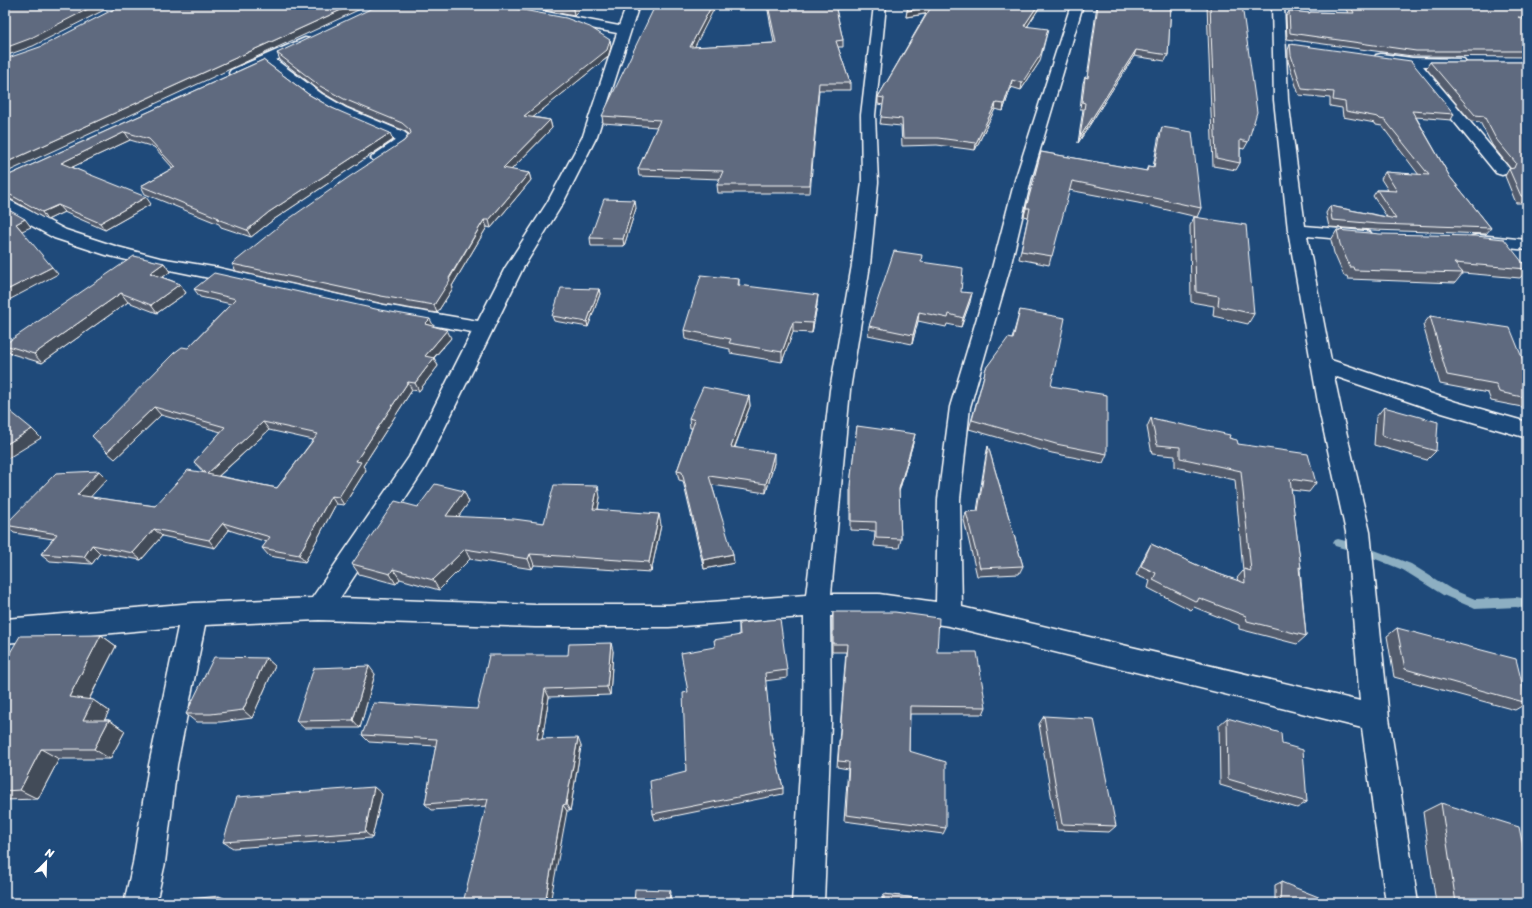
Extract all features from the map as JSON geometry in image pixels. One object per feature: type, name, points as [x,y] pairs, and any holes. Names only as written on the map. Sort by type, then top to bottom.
[{"type":"street","points":[[491,5],[624,31]]},
{"type":"street","points":[[319,609],[417,462],[514,268],[555,203],[590,136],[600,110],[633,5]]},
{"type":"street","points":[[808,903],[817,722],[816,605],[840,390],[861,264],[870,182],[868,115],[880,5]]},
{"type":"street","points":[[949,615],[950,499],[960,406],[1001,268],[1023,180],[1077,5]]},
{"type":"street","points":[[1278,5],[1287,44],[1281,100],[1297,230],[1331,414],[1358,532],[1375,718],[1402,903]]},
{"type":"street","points":[[226,78],[314,38]]},
{"type":"street","points":[[1367,56],[1412,62],[1473,62]]},
{"type":"street","points":[[267,59],[317,97],[341,110],[399,135],[404,139],[401,144],[364,168]]},
{"type":"street","points":[[1412,62],[1441,95],[1472,137],[1502,170]]},
{"type":"street","points":[[5,204],[60,234],[112,251],[160,263],[225,269],[384,311],[484,328]]},
{"type":"street","points":[[1297,230],[1382,237]]},
{"type":"street","points":[[1461,239],[1527,245]]},
{"type":"street","points":[[1322,364],[1423,400],[1482,419],[1527,430]]},
{"type":"street","points":[[5,631],[194,614],[319,609],[535,616],[670,616],[816,605],[879,605],[949,615],[1375,718]]},
{"type":"street","points":[[140,903],[149,863],[164,765],[194,614]]},
{"type":"building","points":[[5,5],[96,5],[29,39],[5,48]]},
{"type":"building","points":[[122,5],[352,5],[5,163],[5,59],[40,47]]},
{"type":"building","points":[[379,5],[496,5],[566,18],[590,27],[610,40],[607,50],[524,116],[550,120],[503,168],[529,173],[489,220],[484,220],[434,305],[381,296],[232,264],[283,223],[404,141],[411,133],[410,130],[402,123],[344,99],[320,86],[277,53]]},
{"type":"building","points":[[552,5],[577,5],[573,9]]},
{"type":"building","points":[[674,5],[712,5],[690,47],[776,43],[768,5],[835,5],[843,40],[836,41],[850,83],[819,83],[810,185],[717,185],[723,171],[638,169],[660,120],[602,116],[654,8],[673,9]]},
{"type":"building","points":[[909,5],[1038,5],[1024,26],[1048,29],[1041,54],[1022,83],[1012,80],[1004,104],[996,103],[976,143],[938,138],[903,138],[902,119],[881,117],[884,98],[878,97],[931,7],[907,11]]},
{"type":"building","points":[[1098,5],[1171,5],[1168,55],[1136,50],[1080,137],[1085,103],[1082,102],[1085,77],[1088,78]]},
{"type":"building","points":[[1210,5],[1242,5],[1257,112],[1248,142],[1240,140],[1240,163],[1216,158]]},
{"type":"building","points":[[1350,5],[1527,5],[1527,18],[1518,17],[1527,21],[1527,51],[1416,51],[1290,33],[1289,11],[1310,13],[1354,13]]},
{"type":"building","points":[[1290,44],[1411,61],[1454,114],[1412,111],[1450,177],[1491,228],[1378,224],[1332,220],[1330,206],[1396,219],[1377,190],[1397,191],[1385,172],[1429,175],[1385,120],[1378,117],[1346,111],[1345,102],[1333,100],[1334,92],[1302,89],[1291,55]]},
{"type":"building","points":[[263,60],[308,94],[332,108],[390,133],[269,212],[247,230],[217,219],[219,218],[141,186],[175,167],[149,139],[125,132],[61,163],[146,197],[100,223],[58,205],[42,212],[5,192],[5,177]]},
{"type":"building","points":[[1430,62],[1527,62],[1527,197],[1521,196],[1509,169],[1514,168],[1516,163],[1496,139],[1484,116],[1475,115]]},
{"type":"building","points":[[1162,127],[1192,132],[1201,208],[1072,181],[1052,256],[1021,251],[1030,208],[1026,208],[1041,152],[1147,171],[1148,166],[1154,167]]},
{"type":"building","points":[[604,199],[635,200],[623,239],[590,238]]},
{"type":"building","points":[[5,208],[25,219],[16,224],[52,267],[5,291]]},
{"type":"building","points":[[1194,217],[1246,225],[1254,314],[1218,306],[1219,296],[1196,292]]},
{"type":"building","points":[[1337,230],[1380,234],[1476,236],[1504,239],[1527,269],[1454,263],[1463,273],[1354,270],[1353,267],[1350,267],[1340,244]]},
{"type":"building","points":[[894,251],[922,255],[921,262],[963,268],[961,292],[972,293],[963,318],[949,314],[948,318],[919,312],[913,335],[869,326]]},
{"type":"building","points":[[134,256],[164,263],[150,273],[180,284],[151,305],[121,293],[34,354],[5,345],[5,344]]},
{"type":"building","points":[[214,273],[380,310],[430,319],[425,324],[447,330],[425,356],[434,358],[415,383],[408,382],[356,461],[361,462],[339,497],[331,496],[299,555],[262,548],[270,537],[223,523],[209,540],[154,529],[133,553],[92,545],[84,557],[41,554],[57,534],[5,525],[56,473],[99,471],[77,495],[155,506],[188,470],[206,473],[194,462],[225,427],[154,407],[107,452],[92,436],[174,353],[182,347],[188,348],[236,299],[194,289]],"holes":[[[263,422],[318,434],[277,488],[207,474]]]},
{"type":"building","points":[[701,275],[739,279],[738,285],[818,295],[813,323],[793,322],[782,352],[729,343],[731,339],[684,330]]},
{"type":"building","points":[[561,288],[599,289],[587,322],[552,316]]},
{"type":"building","points":[[1020,310],[1065,318],[1051,386],[1107,395],[1107,454],[1056,444],[972,420],[986,368],[1008,338],[1013,339]]},
{"type":"building","points":[[1430,316],[1510,328],[1527,370],[1527,398],[1499,392],[1496,384],[1447,375]]},
{"type":"building","points":[[703,387],[749,396],[731,447],[774,453],[766,484],[709,476],[733,554],[703,560],[682,472],[677,471],[695,420],[689,418]]},
{"type":"building","points":[[5,407],[32,429],[5,445]]},
{"type":"building","points":[[1384,407],[1438,422],[1436,451],[1382,436]]},
{"type":"building","points":[[1151,418],[1230,435],[1229,438],[1237,440],[1238,444],[1308,454],[1316,483],[1290,479],[1301,568],[1299,567],[1306,636],[1247,621],[1246,616],[1199,598],[1197,602],[1153,580],[1156,573],[1141,566],[1151,544],[1210,571],[1245,583],[1244,569],[1251,571],[1241,471],[1180,458],[1180,447],[1157,445]]},
{"type":"building","points":[[857,426],[915,434],[899,489],[901,539],[876,538],[876,522],[851,521],[851,476]]},
{"type":"building","points":[[988,446],[1023,566],[980,568],[966,512],[978,511]]},
{"type":"building","points":[[435,484],[464,491],[446,516],[514,519],[544,523],[554,485],[598,486],[593,509],[659,514],[649,562],[530,554],[528,559],[465,549],[433,580],[393,569],[390,574],[352,564],[395,501],[418,507]]},
{"type":"building","points":[[833,612],[895,612],[939,618],[937,652],[977,652],[986,707],[910,706],[909,751],[946,762],[946,828],[846,815],[849,762],[838,761],[847,644],[833,644]]},
{"type":"building","points":[[780,619],[787,670],[765,673],[771,734],[783,788],[653,814],[650,781],[686,772],[683,693],[688,692],[681,653],[715,647],[714,640],[740,635],[739,623]]},
{"type":"building","points":[[1397,628],[1516,659],[1527,703],[1405,669]]},
{"type":"building","points":[[101,635],[69,697],[93,700],[83,720],[109,720],[94,749],[41,749],[20,790],[5,791],[5,661],[20,636]]},
{"type":"building","points":[[611,643],[607,687],[545,689],[537,739],[578,738],[566,804],[563,805],[545,903],[463,903],[488,799],[425,804],[437,739],[362,735],[374,703],[477,709],[489,655],[568,655],[569,644]]},
{"type":"building","points":[[214,657],[266,658],[243,710],[211,714],[186,714]]},
{"type":"building","points":[[369,666],[353,720],[296,721],[314,668]]},
{"type":"building","points":[[1044,716],[1094,719],[1116,826],[1062,824]]},
{"type":"building","points":[[1227,718],[1281,733],[1282,744],[1303,750],[1307,802],[1228,779]]},
{"type":"building","points":[[374,787],[365,832],[223,842],[237,797]]},
{"type":"building","points":[[1441,803],[1519,827],[1527,865],[1527,903],[1456,903]]},
{"type":"building","points":[[1281,882],[1321,898],[1321,903],[1280,903]]},
{"type":"building","points":[[635,889],[670,890],[669,903],[634,903]]},
{"type":"building","points":[[884,894],[955,903],[884,903]]},
{"type":"building","points":[[219,896],[217,903],[172,903],[172,901]]},
{"type":"building","points":[[368,900],[368,903],[352,903]]},
{"type":"waterway","points":[[1338,543],[1364,550],[1407,567],[1447,592],[1475,604],[1516,602],[1527,604]]}]
